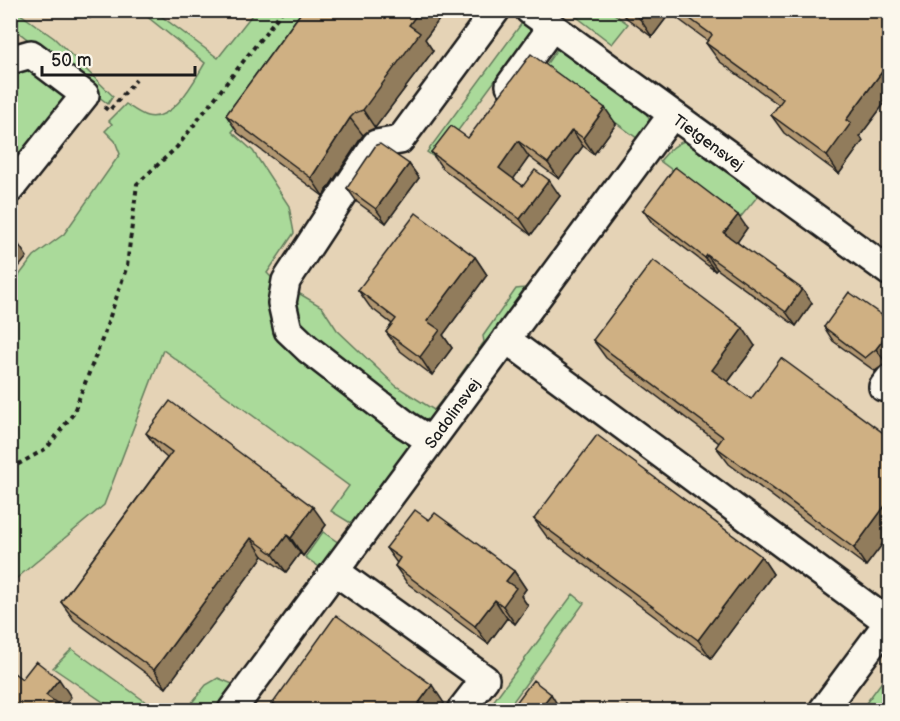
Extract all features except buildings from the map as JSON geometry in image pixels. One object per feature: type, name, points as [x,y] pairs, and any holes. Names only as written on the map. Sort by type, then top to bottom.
[{"type":"street","points":[[431,441],[406,425],[308,349],[288,330],[282,303],[286,281],[376,144],[400,140],[496,10]]},
{"type":"street","name":"Tietgensvej","points":[[529,10],[890,272]]},
{"type":"street","points":[[500,99],[552,27]]},
{"type":"street","points":[[10,60],[31,54],[85,95],[10,189]]},
{"type":"street","name":"Sadolinsvej","points":[[232,711],[672,115]]},
{"type":"street","points":[[506,339],[889,621],[823,711]]},
{"type":"street","points":[[335,571],[485,679],[461,711]]},
{"type":"path","points":[[10,469],[47,448],[73,414],[127,266],[137,184],[177,147],[283,10]]},
{"type":"path","points":[[85,95],[109,111],[136,80]]},
{"type":"shaded area","points":[[11,11],[889,11],[890,672],[861,710],[11,710],[11,583],[104,505],[163,350],[349,486],[271,277],[128,161],[11,383]]},
{"type":"green space","points":[[10,11],[16,11],[54,38],[113,96],[108,104],[11,26]]},
{"type":"green space","points":[[140,11],[154,11],[218,58],[255,11],[323,11],[232,132],[253,151],[289,206],[294,233],[267,273],[271,277],[280,279],[276,313],[416,440],[357,527],[331,511],[349,486],[163,350],[104,505],[11,583],[11,286],[34,256],[64,234],[120,154],[115,141],[105,131],[112,124],[109,121],[126,104],[147,116],[165,113],[182,99],[205,63]]},
{"type":"green space","points":[[569,11],[610,11],[628,24],[612,44]]},
{"type":"green space","points":[[522,15],[536,25],[437,159],[427,152],[522,23],[518,20]]},
{"type":"green space","points":[[562,42],[639,99],[650,121],[641,141],[543,69]]},
{"type":"green space","points":[[24,63],[68,95],[10,169],[10,81]]},
{"type":"green space","points":[[690,139],[762,191],[739,219],[660,161],[673,147]]},
{"type":"green space","points":[[525,288],[527,295],[465,382],[458,378],[484,342],[483,336],[516,289]]},
{"type":"green space","points":[[295,291],[322,307],[337,330],[396,386],[434,410],[445,396],[450,403],[427,424],[307,343],[292,304]]},
{"type":"green space","points":[[323,532],[339,543],[321,568],[305,557]]},
{"type":"green space","points":[[573,594],[584,603],[507,710],[487,710]]},
{"type":"green space","points":[[72,649],[157,710],[115,710],[53,668]]},
{"type":"green space","points":[[889,672],[889,710],[861,710]]},
{"type":"green space","points":[[218,678],[235,685],[215,710],[186,710],[206,685]]}]
